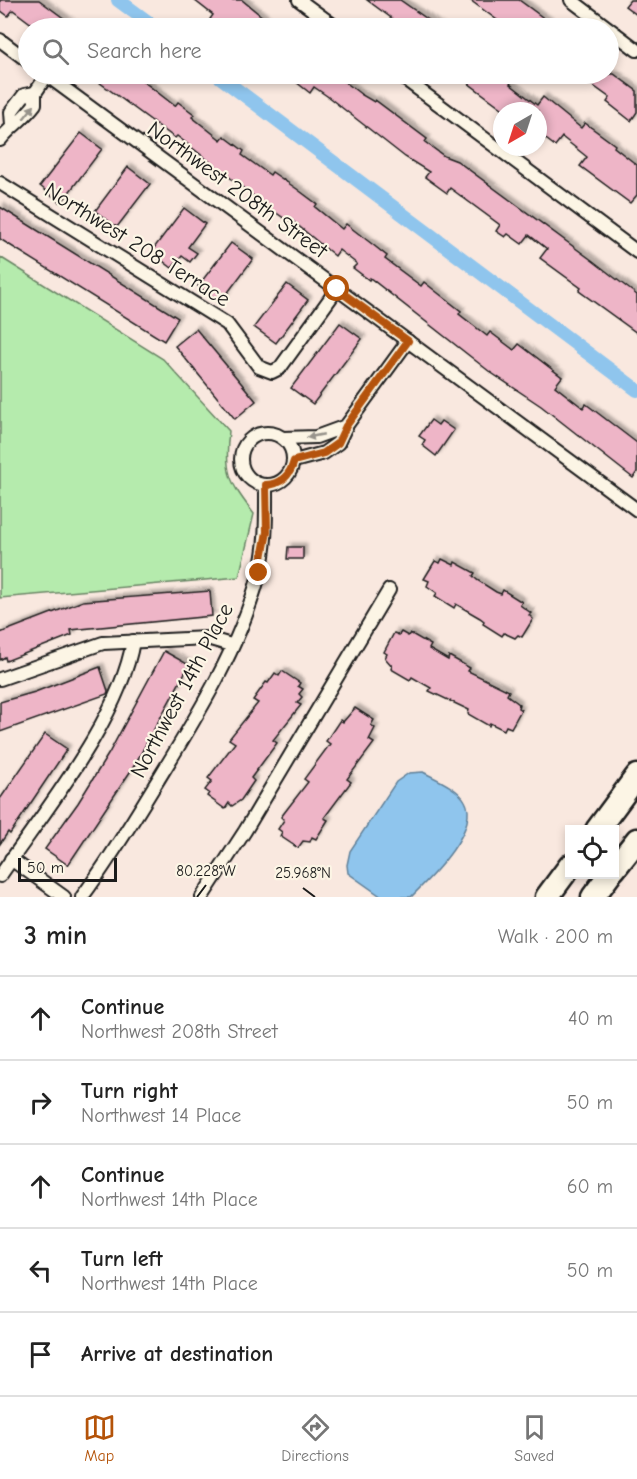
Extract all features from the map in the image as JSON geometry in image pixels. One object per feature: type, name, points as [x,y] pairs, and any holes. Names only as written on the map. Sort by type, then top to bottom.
[{"type":"highway","points":[[601,825],[637,776]]},
{"type":"highway","points":[[619,864],[637,840]]},
{"type":"highway","points":[[547,897],[565,874]]},
{"type":"highway","points":[[593,897],[606,879]]},
{"type":"street","points":[[299,0],[324,18]]},
{"type":"street","points":[[571,0],[595,18]]},
{"type":"street","points":[[619,36],[637,50]]},
{"type":"street","points":[[0,40],[18,54]]},
{"type":"street","points":[[0,140],[12,125],[23,120],[35,104],[35,93],[40,84]]},
{"type":"street","name":"Northwest 208th Street","points":[[60,84],[637,510]]},
{"type":"street","points":[[411,84],[637,252]]},
{"type":"street","name":"Northwest 208 Terrace","points":[[0,183],[227,324],[259,367],[272,372],[280,368],[337,289]]},
{"type":"street","points":[[294,461],[324,453],[338,443],[346,426],[408,341]]},
{"type":"street","points":[[283,438],[289,444],[294,461],[287,476],[274,485],[266,485],[250,479],[242,464],[244,446],[250,439],[266,433],[283,438],[316,437],[346,426]]},
{"type":"street","name":"Northwest 14th Place","points":[[82,897],[134,821],[184,737],[251,601],[267,532],[266,485]]},
{"type":"street","points":[[202,897],[245,831],[389,590]]},
{"type":"street","points":[[0,679],[103,643],[207,638],[231,645]]},
{"type":"street","points":[[0,876],[90,742],[116,696],[129,666],[133,641]]},
{"type":"street","points":[[11,860],[64,897]]},
{"type":"green space","points":[[0,257],[163,359],[229,431],[227,457],[230,476],[254,514],[239,577],[0,598]]},
{"type":"water","points":[[423,772],[446,784],[462,796],[468,812],[466,825],[460,839],[441,866],[411,897],[382,897],[348,873],[350,851],[396,782],[409,773]]},
{"type":"building","points":[[0,0],[39,0],[63,18],[24,18],[13,10],[8,16],[0,10]]},
{"type":"building","points":[[194,0],[242,0],[264,18],[211,18],[213,15]]},
{"type":"building","points":[[367,0],[400,0],[426,18],[391,18]]},
{"type":"building","points":[[470,0],[519,0],[543,18],[494,18]]},
{"type":"building","points":[[630,0],[637,0],[637,15],[625,6]]},
{"type":"building","points":[[619,78],[637,91],[637,112],[631,121],[607,102],[610,98],[591,84],[619,84]]},
{"type":"building","points":[[102,84],[147,84],[175,106],[178,102],[194,114],[192,117],[221,140],[224,136],[244,151],[242,155],[270,175],[272,172],[317,204],[315,207],[342,229],[346,224],[387,256],[385,259],[421,286],[424,282],[461,311],[459,314],[487,336],[490,332],[514,350],[519,344],[562,377],[555,386],[583,408],[586,404],[637,443],[637,472],[633,478],[541,406],[490,372],[370,278],[369,280],[353,268],[357,264],[339,250],[335,256],[290,219],[288,221],[265,205],[177,136],[175,138]]},
{"type":"building","points":[[299,84],[348,84],[362,95],[374,102],[375,100],[427,139],[425,142],[444,156],[457,161],[637,295],[637,333],[579,291],[581,288],[540,258],[547,249],[529,235],[522,244],[508,234],[505,237],[496,231],[500,225],[450,188],[447,193],[425,177],[429,172],[405,157],[327,96],[314,87],[310,93]]},
{"type":"building","points":[[469,84],[510,84],[533,102],[494,102]]},
{"type":"building","points":[[543,97],[581,128],[585,123],[637,165],[637,195],[630,203],[580,166],[587,157],[562,137],[555,146],[547,140],[547,102],[539,102]]},
{"type":"building","points":[[81,133],[102,149],[61,203],[40,186]]},
{"type":"building","points":[[128,167],[150,184],[117,227],[95,211]]},
{"type":"building","points":[[0,207],[178,318],[164,341],[0,239]]},
{"type":"building","points":[[184,208],[205,224],[188,247],[197,253],[190,262],[182,256],[172,268],[151,252]]},
{"type":"building","points":[[231,243],[253,259],[220,303],[198,286]]},
{"type":"building","points":[[287,284],[308,300],[276,343],[254,327]]},
{"type":"building","points":[[340,323],[362,339],[313,404],[291,388]]},
{"type":"building","points":[[196,329],[256,401],[235,419],[175,346]]},
{"type":"building","points":[[431,420],[438,425],[441,421],[454,430],[436,456],[422,445],[425,440],[419,436]]},
{"type":"building","points":[[288,547],[303,547],[303,559],[287,559]]},
{"type":"building","points":[[442,559],[454,565],[455,562],[475,573],[473,576],[477,580],[496,592],[501,594],[503,590],[522,602],[520,605],[531,613],[529,615],[533,619],[522,637],[518,635],[515,638],[504,633],[502,636],[483,624],[484,621],[480,618],[456,604],[454,608],[435,596],[437,593],[427,586],[429,581],[424,579],[435,561],[440,563]]},
{"type":"building","points":[[210,591],[212,616],[71,630],[72,635],[6,661],[5,657],[0,660],[0,633],[83,601]]},
{"type":"building","points":[[401,632],[408,636],[410,633],[431,645],[429,649],[448,660],[449,656],[470,668],[468,671],[509,691],[507,695],[519,704],[518,708],[521,710],[511,728],[506,726],[504,730],[490,723],[489,726],[468,714],[469,710],[429,691],[431,688],[412,677],[410,680],[391,669],[392,666],[385,658],[387,654],[384,652],[394,633],[399,635]]},
{"type":"building","points":[[164,651],[189,665],[134,766],[68,865],[45,849],[78,803],[109,753]]},
{"type":"building","points":[[100,667],[107,694],[0,732],[0,702],[35,692]]},
{"type":"building","points":[[282,671],[300,683],[298,686],[303,689],[299,694],[302,697],[297,703],[301,705],[273,740],[277,743],[251,778],[254,781],[241,800],[232,806],[229,803],[225,809],[207,796],[209,793],[205,790],[212,781],[208,778],[235,743],[229,739],[258,703],[253,700],[275,673],[279,676]]},
{"type":"building","points":[[355,708],[374,720],[371,725],[375,728],[369,740],[374,743],[347,779],[351,782],[324,818],[328,820],[316,839],[312,837],[310,842],[303,841],[298,848],[280,836],[282,832],[278,829],[284,820],[281,817],[308,782],[304,779],[330,744],[326,741],[340,720],[343,722]]},
{"type":"building","points":[[45,734],[67,749],[10,834],[8,832],[0,844],[0,799]]},
{"type":"waterway","points":[[118,0],[142,18]]},
{"type":"waterway","points":[[229,84],[637,390]]},
{"type":"route","points":[[259,573],[267,532],[266,485],[281,482],[292,469],[294,461],[324,453],[338,443],[346,426],[408,341],[337,289]]}]
